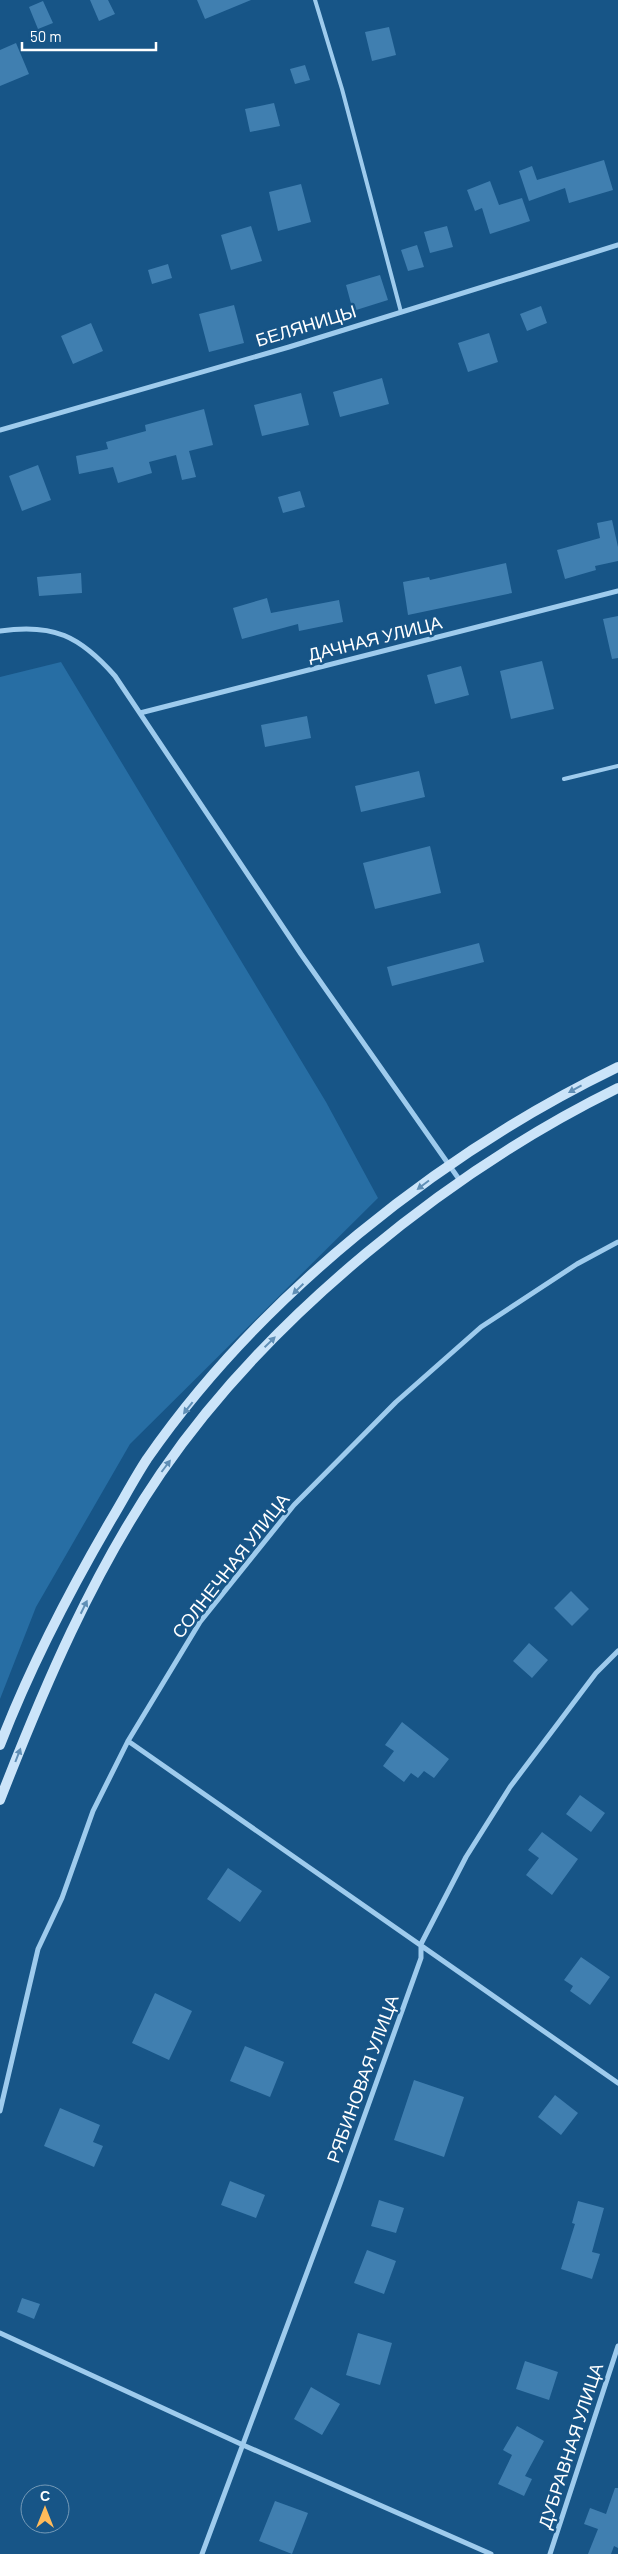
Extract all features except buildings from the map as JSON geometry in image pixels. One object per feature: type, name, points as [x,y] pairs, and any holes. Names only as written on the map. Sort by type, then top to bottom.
[{"type":"main road","points":[[0,1745],[75,1581],[147,1460],[208,1382],[248,1337],[310,1277],[366,1229],[450,1165],[546,1104],[618,1067]]},
{"type":"main road","points":[[0,1800],[57,1661],[95,1584],[161,1472],[222,1395],[264,1348],[321,1293],[378,1244],[461,1182],[556,1121],[618,1088]]},
{"type":"street","name":"БЕЛЯНИЦЫ","points":[[0,430],[401,312],[618,244]]},
{"type":"street","name":"ДАЧНАЯ УЛИЦА","points":[[140,713],[618,591]]},
{"type":"street","points":[[0,631],[36,628],[58,632],[76,640],[95,653],[115,676],[301,954],[461,1182]]},
{"type":"street","name":"СОЛНЕЧНАЯ УЛИЦА","points":[[0,2111],[26,2007],[38,1949],[62,1898],[93,1810],[128,1741],[200,1622],[294,1505],[396,1402],[481,1327],[577,1264],[618,1242]]},
{"type":"street","name":"РЯБИНОВАЯ УЛИЦА","points":[[202,2554],[340,2184],[418,1967],[421,1958],[421,1944],[466,1856],[510,1787],[596,1673],[618,1651]]},
{"type":"street","points":[[128,1741],[618,2083]]},
{"type":"street","points":[[0,2334],[243,2445],[491,2554]]},
{"type":"street","name":"ДУБРАВНАЯ УЛИЦА","points":[[550,2554],[618,2346]]},
{"type":"lane","points":[[315,0],[342,90],[401,312]]},
{"type":"lane","points":[[564,779],[618,766]]},
{"type":"shaded area","points":[[61,662],[326,1102],[378,1198],[130,1444],[36,1607],[0,1699],[0,677]]}]
